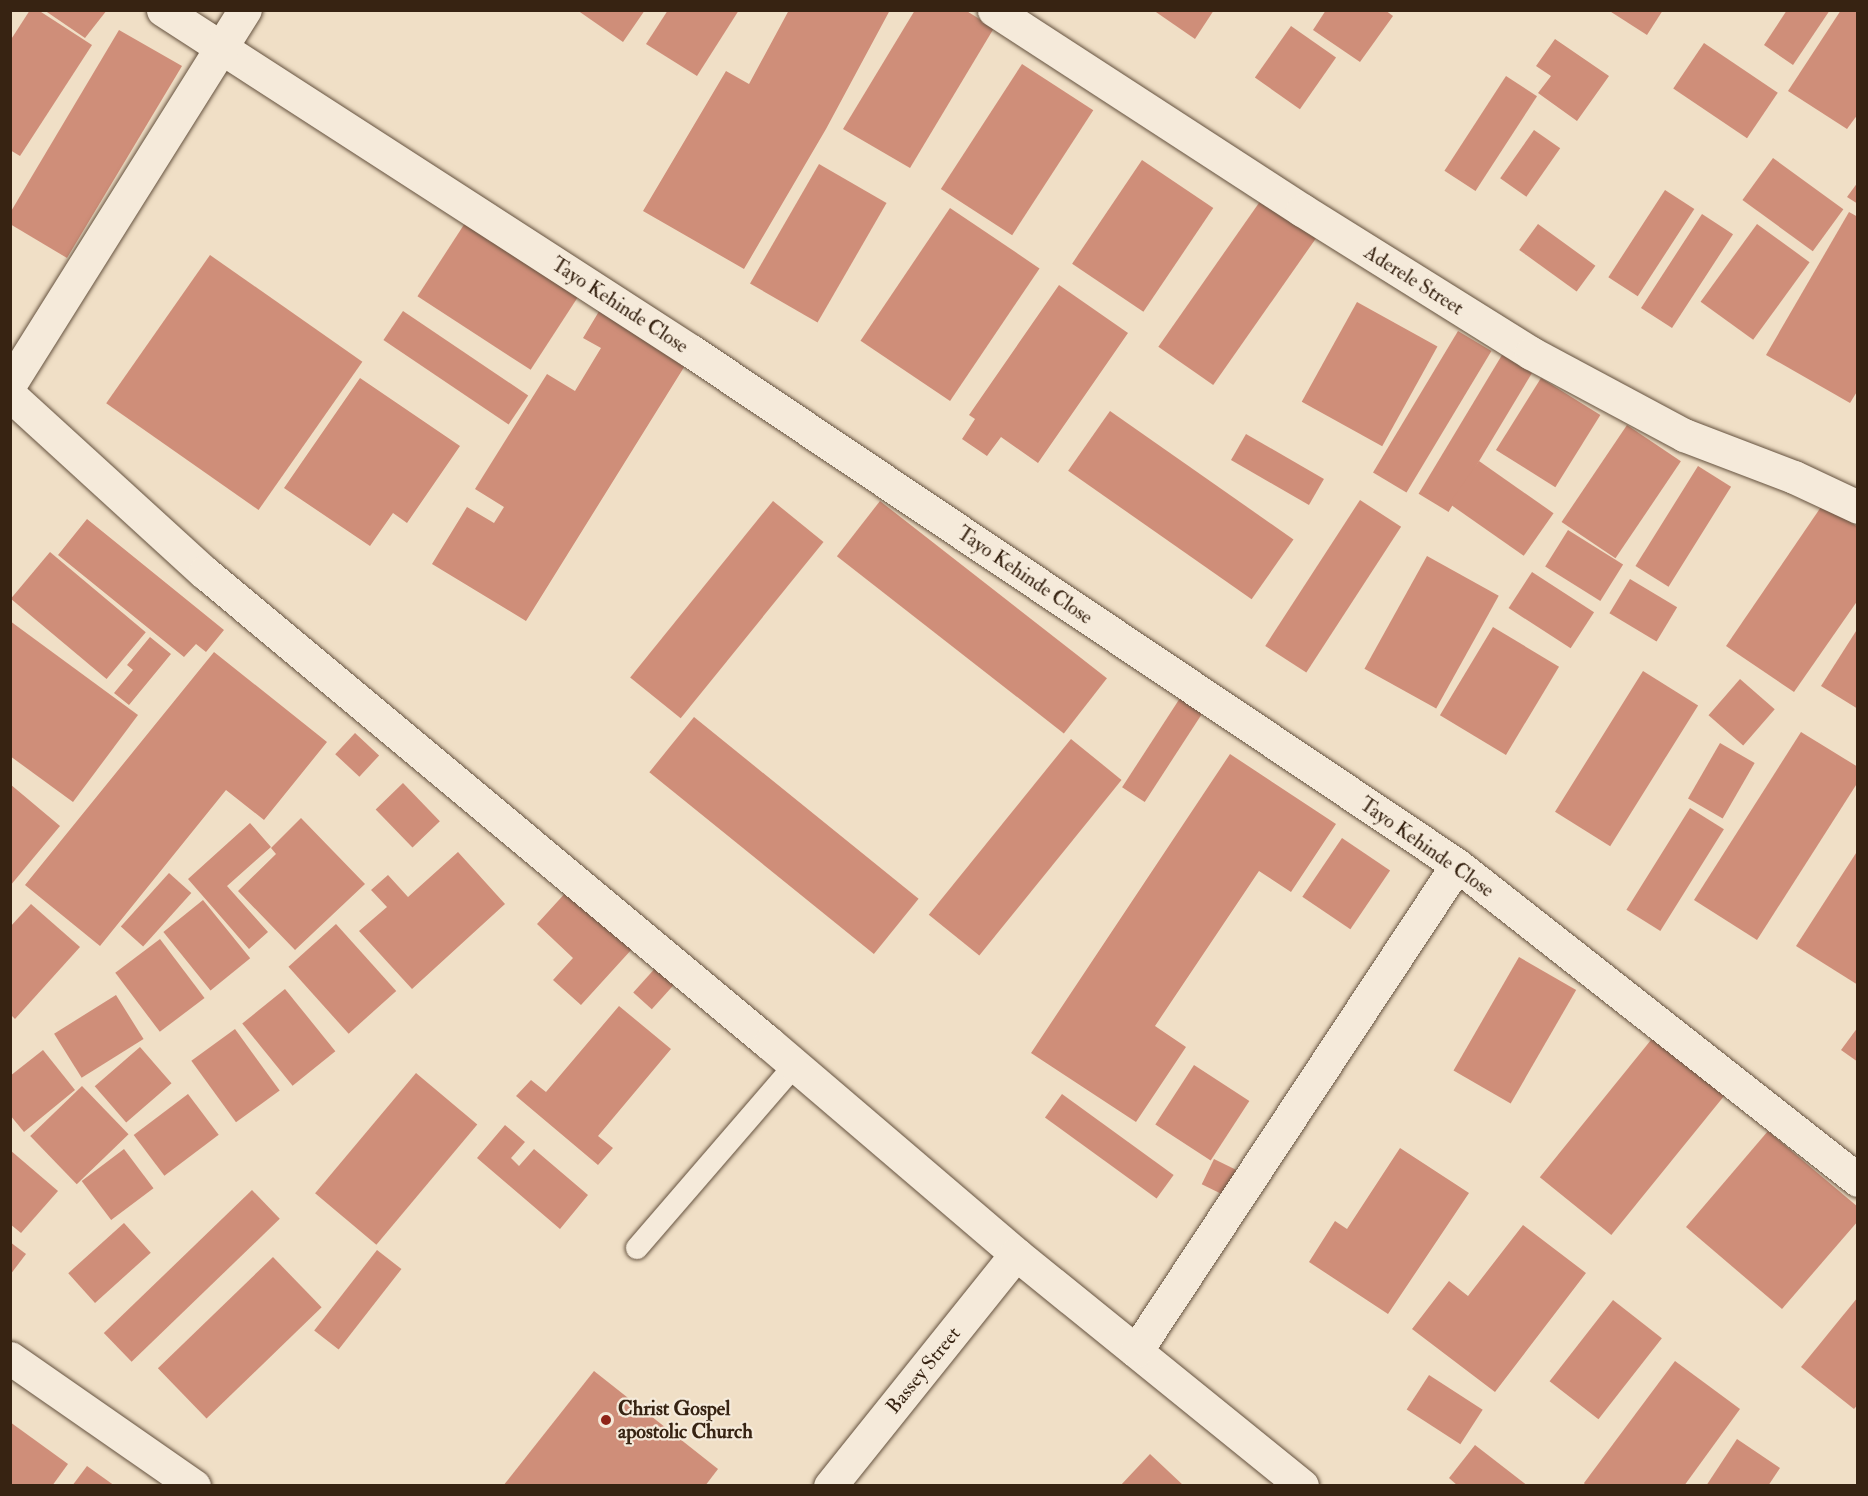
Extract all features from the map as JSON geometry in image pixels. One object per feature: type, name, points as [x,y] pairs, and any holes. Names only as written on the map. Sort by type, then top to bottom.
[{"type":"street","name":"Tayo Kehinde Close","points":[[163,10],[691,351],[1457,865],[1857,1180]]},
{"type":"street","points":[[10,384],[245,10]]},
{"type":"street","name":"Aderele Street","points":[[994,10],[1302,210],[1531,353],[1684,435],[1794,477],[1857,507]]},
{"type":"street","points":[[10,395],[204,572],[795,1065],[1016,1254],[1302,1485]]},
{"type":"street","points":[[1136,1351],[1457,865]]},
{"type":"street","name":"Bassey Street","points":[[830,1485],[1016,1254]]},
{"type":"street","points":[[10,1358],[194,1485]]},
{"type":"lane","points":[[637,1248],[795,1065]]},
{"type":"building","points":[[30,10],[38,10],[92,45],[20,156],[10,150],[10,41]]},
{"type":"building","points":[[44,10],[107,10],[85,38]]},
{"type":"building","points":[[577,10],[645,10],[623,42]]},
{"type":"building","points":[[668,10],[739,10],[697,76],[646,44]]},
{"type":"building","points":[[789,10],[890,10],[826,129],[744,269],[643,211],[726,71],[749,84]]},
{"type":"building","points":[[915,10],[965,10],[994,28],[910,168],[843,129]]},
{"type":"building","points":[[1153,10],[1214,10],[1195,39]]},
{"type":"building","points":[[1326,10],[1385,10],[1393,16],[1360,62],[1313,30]]},
{"type":"building","points":[[1608,10],[1663,10],[1647,35]]},
{"type":"building","points":[[1787,10],[1830,10],[1793,65],[1764,45]]},
{"type":"building","points":[[1841,10],[1858,10],[1858,114],[1847,129],[1788,91]]},
{"type":"building","points":[[1291,26],[1336,58],[1300,109],[1255,78]]},
{"type":"building","points":[[119,30],[182,66],[67,258],[10,224],[10,213]]},
{"type":"building","points":[[1555,39],[1609,76],[1577,121],[1538,93],[1551,76],[1536,66]]},
{"type":"building","points":[[1704,43],[1778,93],[1747,138],[1673,89]]},
{"type":"building","points":[[1022,64],[1093,110],[1012,235],[941,189]]},
{"type":"building","points":[[1506,76],[1537,96],[1475,191],[1444,171]]},
{"type":"building","points":[[1534,130],[1560,148],[1526,197],[1500,178]]},
{"type":"building","points":[[1773,158],[1843,209],[1813,251],[1742,200]]},
{"type":"building","points":[[1142,160],[1213,208],[1143,312],[1072,264]]},
{"type":"building","points":[[819,164],[887,203],[818,323],[750,284]]},
{"type":"building","points":[[1858,182],[1858,204],[1847,197]]},
{"type":"building","points":[[1665,190],[1694,209],[1638,296],[1608,277]]},
{"type":"building","points":[[1261,200],[1316,238],[1213,385],[1158,347]]},
{"type":"building","points":[[950,208],[1040,268],[950,401],[861,341]]},
{"type":"building","points":[[1849,212],[1858,217],[1858,390],[1850,403],[1766,355]]},
{"type":"building","points":[[1702,214],[1733,234],[1672,328],[1641,308]]},
{"type":"building","points":[[467,220],[580,294],[531,370],[417,296]]},
{"type":"building","points":[[1538,224],[1595,266],[1577,292],[1519,250]]},
{"type":"building","points":[[1757,224],[1810,262],[1753,340],[1701,302]]},
{"type":"building","points":[[210,255],[362,362],[259,510],[106,403]]},
{"type":"building","points":[[1059,285],[1128,333],[1038,463],[1001,437],[987,456],[962,439],[975,419],[969,415]]},
{"type":"building","points":[[1357,302],[1437,347],[1382,446],[1302,402]]},
{"type":"building","points":[[604,303],[691,356],[526,621],[432,564],[467,507],[494,523],[504,507],[475,489],[547,374],[575,391],[601,348],[583,338]]},
{"type":"building","points":[[403,311],[528,395],[509,424],[383,340]]},
{"type":"building","points":[[1458,331],[1491,351],[1406,493],[1373,472]]},
{"type":"building","points":[[1502,355],[1532,373],[1449,512],[1419,494]]},
{"type":"building","points":[[360,378],[460,446],[407,523],[393,513],[370,546],[284,488]]},
{"type":"building","points":[[1541,378],[1600,415],[1555,487],[1496,450]]},
{"type":"building","points":[[1110,411],[1293,539],[1252,599],[1068,471]]},
{"type":"building","points":[[1627,425],[1681,461],[1615,558],[1562,522]]},
{"type":"building","points":[[1246,434],[1324,479],[1309,505],[1231,460]]},
{"type":"building","points":[[1479,461],[1554,513],[1524,556],[1449,504]]},
{"type":"building","points":[[1698,466],[1731,487],[1669,587],[1635,566]]},
{"type":"building","points":[[1360,500],[1401,527],[1306,673],[1265,646]]},
{"type":"building","points":[[773,501],[824,542],[681,718],[630,677]]},
{"type":"building","points":[[880,501],[1107,678],[1064,733],[837,556]]},
{"type":"building","points":[[1823,504],[1858,527],[1858,600],[1794,692],[1726,646]]},
{"type":"building","points":[[87,519],[224,630],[206,652],[196,644],[184,657],[58,555]]},
{"type":"building","points":[[1568,530],[1623,564],[1600,601],[1545,566]]},
{"type":"building","points":[[50,552],[146,632],[107,679],[11,599]]},
{"type":"building","points":[[1427,556],[1499,596],[1436,709],[1364,669]]},
{"type":"building","points":[[1532,572],[1594,612],[1571,648],[1509,608]]},
{"type":"building","points":[[1630,579],[1677,607],[1657,642],[1609,613]]},
{"type":"building","points":[[10,621],[138,715],[73,802],[10,756]]},
{"type":"building","points":[[1493,627],[1559,667],[1506,755],[1440,715]]},
{"type":"building","points":[[1858,628],[1858,709],[1821,686]]},
{"type":"building","points":[[150,637],[171,654],[129,705],[114,693],[133,670],[127,665]]},
{"type":"building","points":[[214,652],[327,742],[264,820],[226,790],[100,946],[25,885]]},
{"type":"building","points":[[1643,671],[1698,705],[1610,846],[1555,812]]},
{"type":"building","points":[[1740,679],[1775,709],[1743,745],[1709,715]]},
{"type":"building","points":[[1182,695],[1205,710],[1145,802],[1122,787]]},
{"type":"building","points":[[694,717],[919,899],[874,954],[649,772]]},
{"type":"building","points":[[1801,732],[1858,767],[1858,782],[1757,940],[1694,900]]},
{"type":"building","points":[[355,733],[379,756],[359,777],[335,754]]},
{"type":"building","points":[[1071,739],[1122,780],[979,956],[929,915]]},
{"type":"building","points":[[1720,743],[1755,763],[1723,818],[1688,798]]},
{"type":"building","points":[[1230,754],[1336,824],[1291,892],[1259,871],[1155,1026],[1186,1047],[1136,1122],[1031,1053]]},
{"type":"building","points":[[403,783],[440,821],[412,848],[376,809]]},
{"type":"building","points":[[10,784],[60,826],[10,886]]},
{"type":"building","points":[[1690,808],[1724,829],[1660,931],[1626,910]]},
{"type":"building","points":[[301,818],[365,884],[295,950],[238,891],[276,854],[271,848]]},
{"type":"building","points":[[250,823],[271,847],[227,886],[268,932],[249,949],[188,879]]},
{"type":"building","points":[[1342,838],[1390,870],[1350,929],[1302,897]]},
{"type":"building","points":[[1858,850],[1858,985],[1796,946]]},
{"type":"building","points":[[458,852],[505,904],[412,989],[359,931],[387,907],[371,890],[388,875],[408,897]]},
{"type":"building","points":[[169,873],[191,893],[143,947],[121,927]]},
{"type":"building","points":[[568,890],[632,949],[581,1005],[553,980],[573,958],[537,924]]},
{"type":"building","points":[[203,900],[250,958],[211,990],[163,932]]},
{"type":"building","points":[[31,904],[80,947],[15,1019],[10,1014],[10,927]]},
{"type":"building","points":[[336,924],[396,991],[349,1034],[288,967]]},
{"type":"building","points":[[160,939],[205,998],[160,1032],[115,973]]},
{"type":"building","points":[[1519,957],[1576,990],[1511,1103],[1454,1070]]},
{"type":"building","points":[[658,965],[677,982],[652,1009],[633,992]]},
{"type":"building","points":[[285,989],[335,1051],[293,1086],[242,1024]]},
{"type":"building","points":[[116,995],[144,1039],[82,1078],[54,1034]]},
{"type":"building","points":[[619,1006],[671,1049],[598,1136],[613,1148],[598,1165],[516,1096],[531,1080],[546,1092]]},
{"type":"building","points":[[1858,1027],[1858,1062],[1841,1050]]},
{"type":"building","points":[[235,1029],[280,1090],[236,1122],[191,1061]]},
{"type":"building","points":[[1655,1035],[1726,1093],[1611,1235],[1540,1177]]},
{"type":"building","points":[[140,1047],[171,1083],[126,1123],[95,1086]]},
{"type":"building","points":[[43,1050],[75,1090],[24,1132],[10,1115],[10,1076]]},
{"type":"building","points":[[1194,1065],[1249,1101],[1211,1160],[1155,1125]]},
{"type":"building","points":[[416,1073],[477,1124],[376,1245],[315,1193]]},
{"type":"building","points":[[82,1086],[129,1134],[77,1184],[30,1136]]},
{"type":"building","points":[[188,1094],[219,1135],[164,1176],[134,1135]]},
{"type":"building","points":[[1062,1094],[1174,1175],[1157,1199],[1045,1117]]},
{"type":"building","points":[[505,1125],[525,1142],[511,1158],[519,1166],[534,1149],[588,1195],[560,1229],[477,1158]]},
{"type":"building","points":[[1768,1131],[1858,1207],[1858,1221],[1782,1309],[1686,1227]]},
{"type":"building","points":[[1400,1148],[1469,1193],[1388,1314],[1309,1262],[1335,1221],[1347,1229]]},
{"type":"building","points":[[124,1149],[153,1188],[111,1220],[82,1181]]},
{"type":"building","points":[[10,1150],[58,1191],[21,1233],[10,1224]]},
{"type":"building","points":[[1214,1159],[1236,1170],[1224,1195],[1202,1184]]},
{"type":"building","points":[[252,1190],[280,1219],[132,1362],[104,1333]]},
{"type":"building","points":[[124,1223],[151,1253],[95,1303],[68,1273]]},
{"type":"building","points":[[1523,1225],[1586,1273],[1495,1392],[1412,1329],[1449,1281],[1468,1296]]},
{"type":"building","points":[[10,1242],[26,1254],[10,1275]]},
{"type":"building","points":[[377,1250],[401,1269],[339,1349],[314,1330]]},
{"type":"building","points":[[273,1257],[322,1307],[207,1418],[158,1368]]},
{"type":"building","points":[[1858,1297],[1858,1404],[1854,1409],[1801,1367]]},
{"type":"building","points":[[1613,1300],[1662,1338],[1598,1419],[1550,1381]]},
{"type":"building","points":[[1675,1361],[1740,1409],[1684,1486],[1586,1486],[1584,1483]]},
{"type":"building","name":"Christ Gospel apostolic Church","points":[[594,1371],[718,1469],[705,1486],[503,1486]]},
{"type":"building","points":[[1429,1375],[1483,1410],[1460,1444],[1407,1409]]},
{"type":"building","points":[[10,1422],[68,1464],[52,1486],[10,1486]]},
{"type":"building","points":[[1737,1439],[1780,1468],[1768,1486],[1706,1486]]},
{"type":"building","points":[[1475,1445],[1528,1486],[1458,1486],[1449,1478]]},
{"type":"building","points":[[1150,1454],[1184,1486],[1120,1486]]},
{"type":"building","points":[[87,1466],[115,1486],[72,1486]]},
{"type":"place","name":"Christ Gospel apostolic Church","points":[[606,1420]]}]
